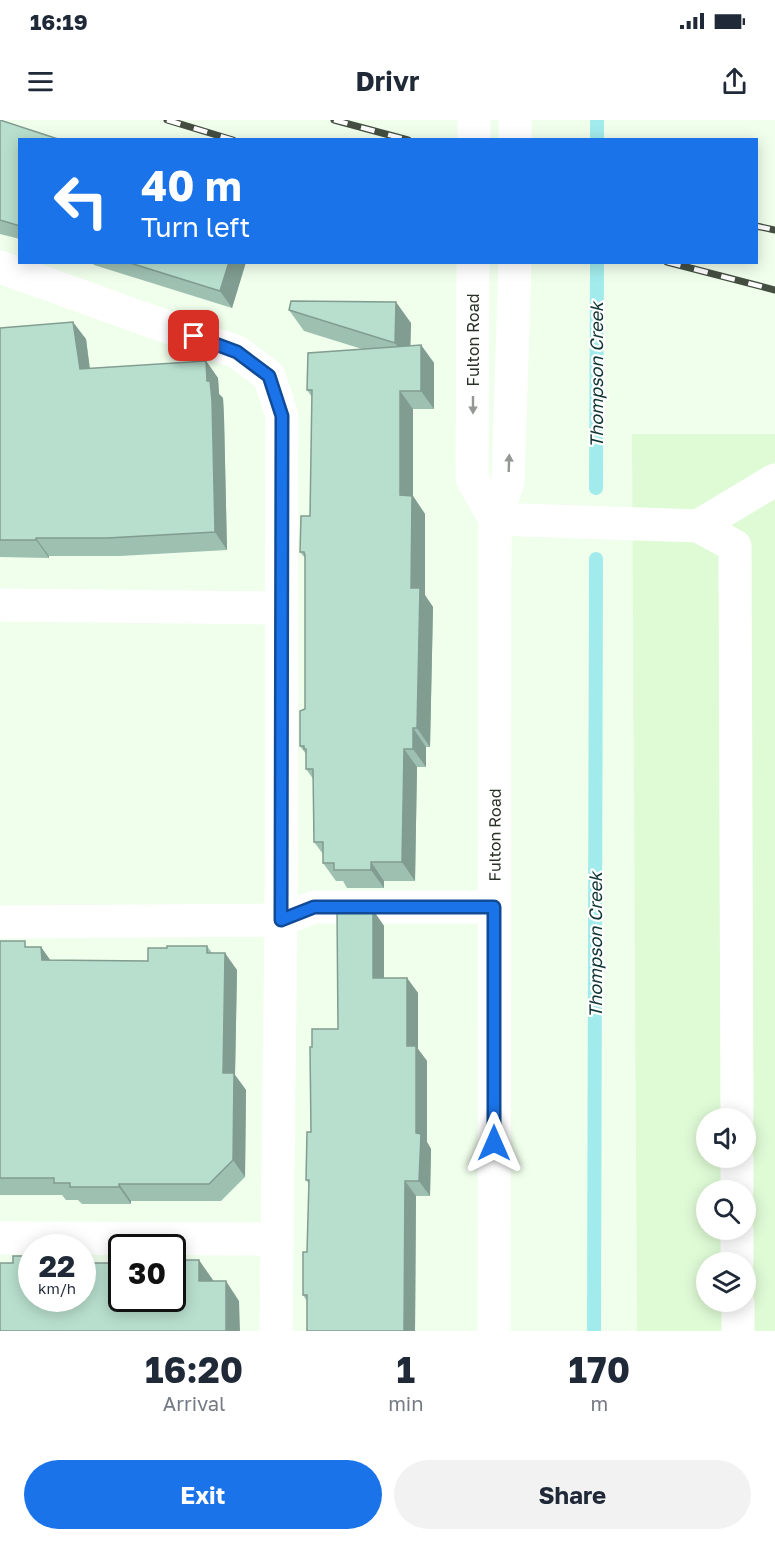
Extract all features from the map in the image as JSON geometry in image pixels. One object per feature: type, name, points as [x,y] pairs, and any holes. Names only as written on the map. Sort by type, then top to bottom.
[{"type":"street","points":[[474,120],[474,138]]},
{"type":"street","points":[[515,120],[515,138]]},
{"type":"street","name":"Fulton Road","points":[[474,264],[472,479],[495,519]]},
{"type":"street","name":"Fulton Road","points":[[494,1331],[495,519],[508,482],[515,264]]},
{"type":"street","points":[[0,267],[237,352],[269,376],[282,416],[281,920],[276,1331]]},
{"type":"street","points":[[698,526],[775,480]]},
{"type":"street","points":[[495,519],[698,526],[735,546],[737,1108]]},
{"type":"street","points":[[0,605],[282,608]]},
{"type":"street","points":[[0,922],[281,920],[314,907],[494,907]]},
{"type":"street","points":[[0,1238],[276,1239]]},
{"type":"street","points":[[738,1312],[738,1331]]},
{"type":"shaded area","points":[[632,434],[775,434],[775,1331],[637,1331]]},
{"type":"building","points":[[0,120],[55,138],[18,138],[18,225],[0,220]]},
{"type":"building","points":[[133,264],[228,264],[220,291]]},
{"type":"building","points":[[291,301],[396,302],[395,343],[289,310]]},
{"type":"building","points":[[73,322],[80,369],[206,361],[207,381],[210,381],[212,400],[215,532],[107,538],[0,540],[0,328]]},
{"type":"building","points":[[421,345],[421,391],[400,391],[400,495],[412,496],[411,588],[420,588],[417,728],[413,728],[413,749],[404,749],[402,862],[371,862],[371,870],[334,870],[334,863],[323,863],[323,842],[314,842],[313,769],[306,769],[306,749],[300,746],[300,711],[305,709],[305,555],[304,552],[300,552],[301,516],[310,516],[312,390],[307,390],[308,353]]},
{"type":"building","points":[[337,910],[373,910],[373,978],[407,978],[407,1046],[416,1046],[416,1133],[421,1134],[419,1181],[405,1181],[404,1331],[307,1331],[307,1295],[303,1295],[303,1252],[307,1252],[309,1180],[306,1180],[307,1132],[311,1132],[310,1047],[312,1047],[312,1029],[338,1029]]},
{"type":"building","points":[[0,941],[25,941],[25,947],[41,947],[42,960],[148,961],[148,948],[167,948],[167,946],[207,946],[207,953],[225,953],[223,1073],[234,1073],[233,1160],[209,1184],[119,1184],[119,1187],[70,1187],[70,1183],[54,1183],[54,1178],[0,1178]]},
{"type":"building","points":[[13,1256],[18,1256],[18,1312],[96,1312],[96,1263],[108,1263],[108,1312],[186,1312],[186,1260],[199,1260],[199,1281],[226,1281],[226,1331],[0,1331],[0,1263],[13,1263]]},
{"type":"waterway","name":"Thompson Creek","points":[[597,120],[597,138]]},
{"type":"waterway","name":"Thompson Creek","points":[[596,488],[597,264]]},
{"type":"waterway","name":"Thompson Creek","points":[[594,1331],[596,559]]},
{"type":"railway","points":[[167,120],[226,138]]},
{"type":"railway","points":[[334,120],[401,138]]},
{"type":"railway","points":[[758,226],[775,230]]},
{"type":"railway","points":[[675,264],[775,290]]},
{"type":"route","points":[[194,336],[237,352],[269,376],[282,416],[281,920],[314,907],[494,907],[494,1143]]}]
